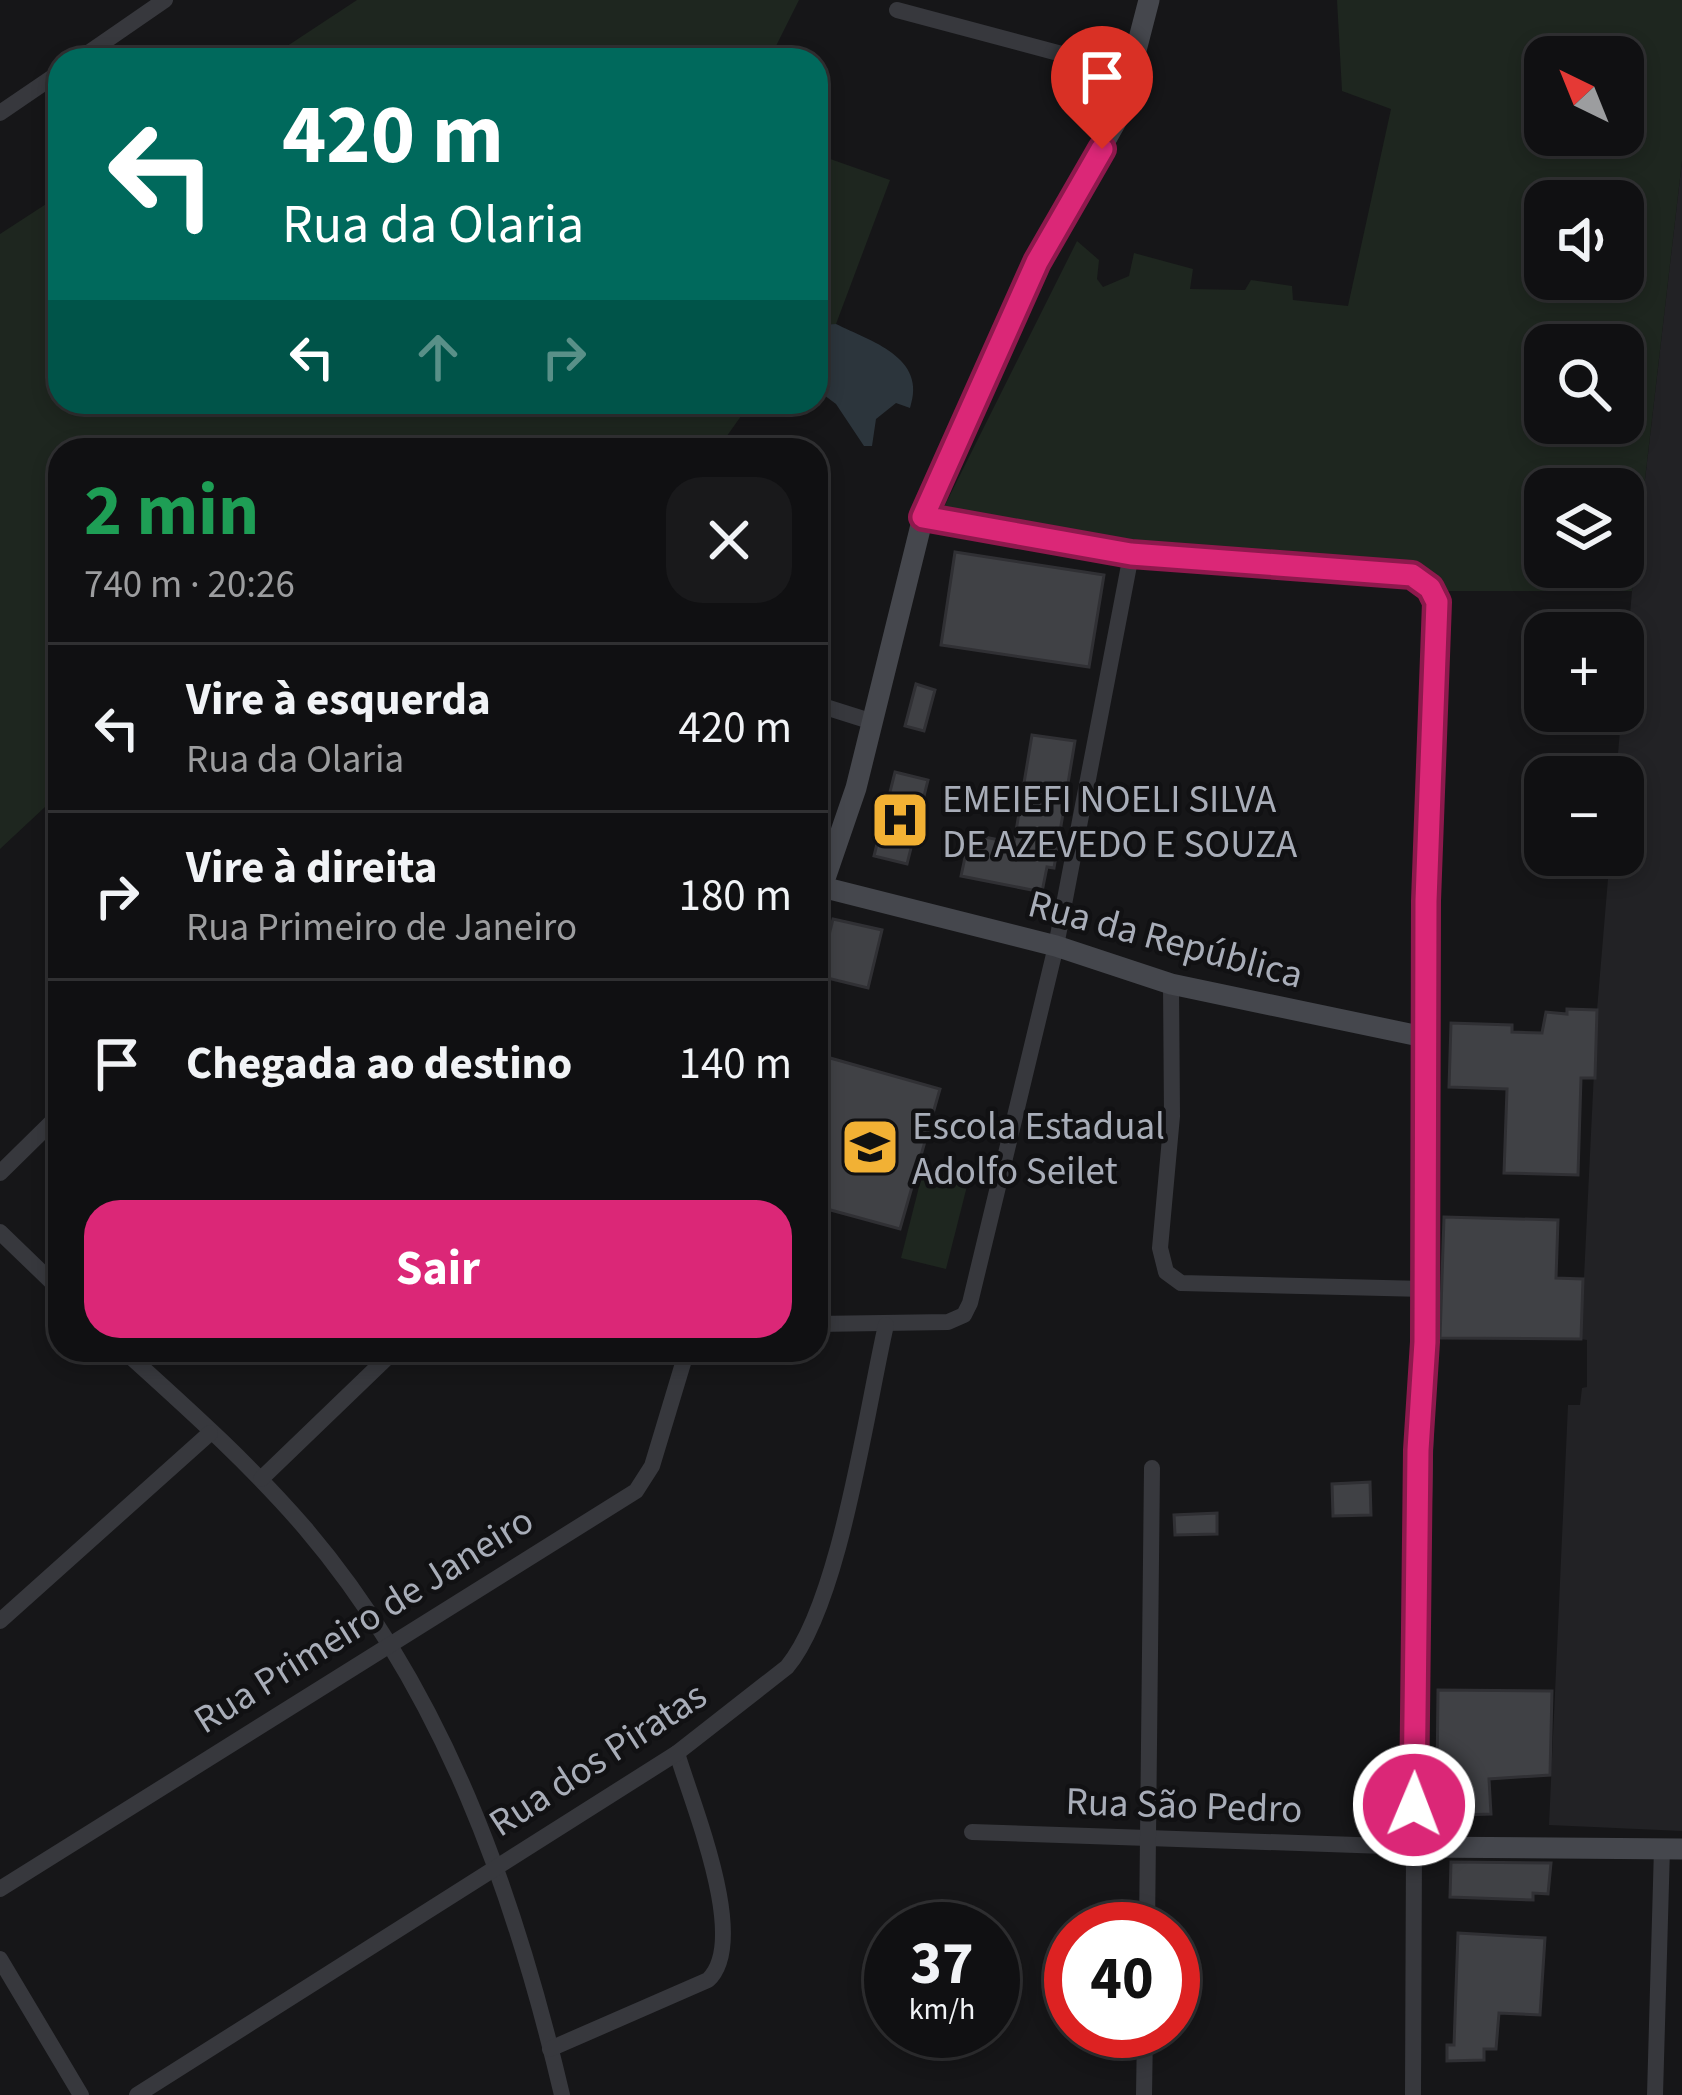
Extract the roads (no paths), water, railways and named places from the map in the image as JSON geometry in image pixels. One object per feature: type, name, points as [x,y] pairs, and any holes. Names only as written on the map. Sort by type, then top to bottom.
[{"type":"street","points":[[95,48],[165,0]]},
{"type":"street","points":[[828,869],[873,722],[923,517],[1037,262],[1119,116],[1149,0]]},
{"type":"street","points":[[897,10],[1133,73]]},
{"type":"street","points":[[0,113],[48,80]]},
{"type":"street","points":[[923,517],[1131,554],[1392,573],[1425,582],[1437,602],[1424,1037],[1413,2095]]},
{"type":"street","points":[[828,1324],[954,1320],[964,1316],[972,1299],[1056,946],[1131,554]]},
{"type":"street","points":[[828,708],[873,722]]},
{"type":"street","name":"Rua da República","points":[[828,900],[1056,946],[1171,984],[1424,1037]]},
{"type":"street","points":[[1171,984],[1172,1116],[1160,1248],[1166,1272],[1181,1283],[1424,1289]]},
{"type":"street","points":[[0,1173],[48,1126]]},
{"type":"street","points":[[0,1232],[48,1278]]},
{"type":"street","name":"Rua dos Piratas","points":[[137,2095],[495,1864],[677,1753],[787,1667],[814,1624],[886,1325]]},
{"type":"street","points":[[136,1362],[261,1479],[347,1582],[387,1643],[461,1772],[495,1864],[562,2095]]},
{"type":"street","points":[[261,1479],[383,1362]]},
{"type":"street","name":"Rua Primeiro de Janeiro","points":[[0,1889],[636,1491],[652,1466],[683,1362]]},
{"type":"street","points":[[0,1621],[210,1433]]},
{"type":"street","points":[[1148,1902],[1151,1468]]},
{"type":"street","points":[[550,2049],[708,1981],[722,1961],[726,1940],[720,1899],[677,1753]]},
{"type":"street","name":"Rua São Pedro","points":[[972,1832],[1414,1847],[1672,1849]]},
{"type":"street","points":[[1654,2095],[1672,1849]]},
{"type":"street","points":[[0,1959],[81,2095]]},
{"type":"street","points":[[1144,2095],[1145,2058]]},
{"type":"place","name":"EMEIEFI NOELI SILVA DE AZEVEDO E SOUZA","points":[[900,820]]},
{"type":"place","name":"Escola Estadual Adolfo Seilet","points":[[870,1147]]}]
